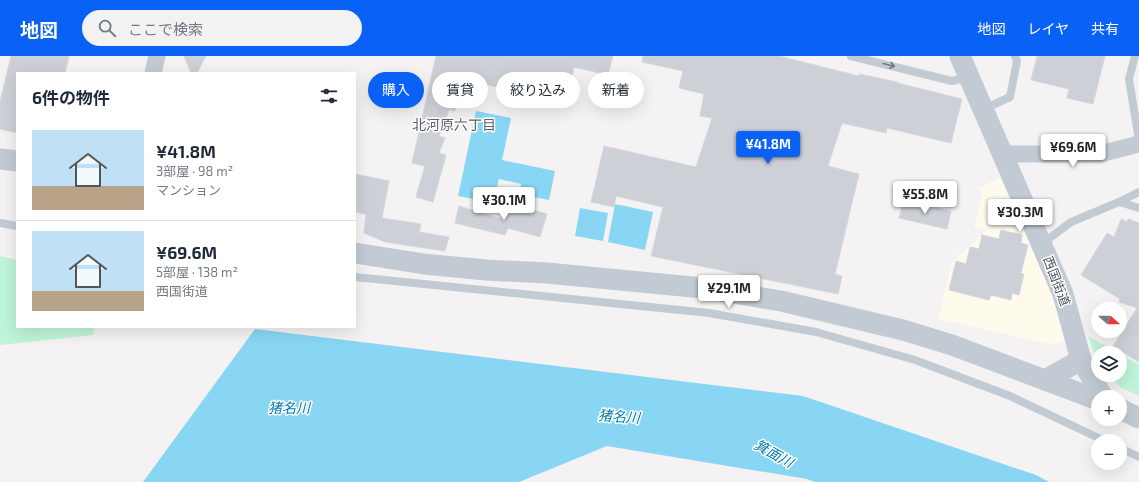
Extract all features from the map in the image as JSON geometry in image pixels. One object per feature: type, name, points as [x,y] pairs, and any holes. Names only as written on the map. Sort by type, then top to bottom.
[{"type":"street","points":[[153,72],[157,56]]},
{"type":"street","name":"西国街道","points":[[960,56],[1063,294],[1081,360],[1099,390]]},
{"type":"street","points":[[1003,154],[1100,154],[1139,144]]},
{"type":"street","points":[[0,159],[16,161]]},
{"type":"street","points":[[356,253],[424,264],[486,270],[547,273],[703,288],[781,301],[903,330],[952,345],[1091,397]]},
{"type":"street","points":[[1045,380],[1081,360]]},
{"type":"street","points":[[1127,412],[1139,418]]},
{"type":"lane","points":[[851,56],[952,81],[969,76]]},
{"type":"lane","points":[[984,109],[1010,97],[1017,61],[1015,56]]},
{"type":"lane","points":[[1135,56],[1129,79],[1139,140]]},
{"type":"lane","points":[[1042,244],[1071,222],[1139,192]]},
{"type":"lane","points":[[1119,202],[1139,208]]},
{"type":"lane","points":[[0,223],[16,226]]},
{"type":"lane","points":[[356,277],[709,313],[816,332],[915,360],[1010,396],[1091,434]]},
{"type":"lane","points":[[1127,451],[1139,457]]},
{"type":"shaded area","points":[[1000,178],[1049,284],[1066,339],[1053,345],[938,319],[952,262],[986,231],[984,229],[974,227],[982,196],[978,188]]},
{"type":"green space","points":[[0,256],[16,260],[16,328],[94,328],[93,335],[0,345]]},
{"type":"green space","points":[[1088,336],[1106,346],[1092,346]]},
{"type":"green space","points":[[1127,358],[1139,365],[1139,396],[1120,387],[1115,382],[1127,382]]},
{"type":"water","points":[[476,111],[511,118],[502,160],[555,171],[549,200],[519,194],[521,184],[499,179],[493,203],[458,196]]},
{"type":"water","points":[[615,204],[653,212],[645,250],[608,242]]},
{"type":"water","points":[[580,208],[608,213],[603,241],[575,236]]},
{"type":"water","name":"猪名川","points":[[255,329],[803,396],[1036,475],[1049,482],[815,482],[807,479],[607,446],[519,482],[143,482]]},
{"type":"building","points":[[11,56],[69,56],[65,72],[16,72],[16,133],[0,129],[0,102]]},
{"type":"building","points":[[184,56],[206,56],[198,72],[191,72]]},
{"type":"building","points":[[436,56],[613,56],[609,72],[595,72],[574,67],[573,72],[496,72],[496,87],[488,85],[488,72],[432,72]]},
{"type":"building","points":[[643,56],[779,56],[859,76],[859,74],[897,82],[962,99],[951,143],[887,128],[886,133],[842,123],[828,166],[859,174],[835,274],[842,276],[838,294],[651,256],[663,207],[616,196],[614,207],[591,202],[604,146],[696,167],[712,118],[700,116],[704,94],[679,88],[683,71],[642,62]]},
{"type":"building","points":[[1037,56],[1105,56],[1093,104],[1067,98],[1069,89],[1031,80]]},
{"type":"building","points":[[432,74],[432,108],[456,108],[455,111],[449,110],[439,136],[445,138],[439,153],[446,155],[433,202],[416,197],[425,166],[412,163]]},
{"type":"building","points":[[356,174],[389,181],[382,218],[421,224],[419,232],[449,237],[445,251],[385,242],[364,233],[366,214],[356,212]]},
{"type":"building","points":[[904,200],[951,211],[947,229],[899,218]]},
{"type":"building","points":[[510,203],[547,214],[540,237],[508,228],[505,235],[455,223],[459,206],[505,220]]},
{"type":"building","points":[[1121,219],[1127,222],[1128,219],[1139,223],[1139,362],[1127,355],[1127,346],[1113,346],[1118,338],[1127,338],[1127,324],[1137,308],[1127,305],[1127,302],[1119,302],[1120,299],[1081,275],[1107,233],[1114,237]]},
{"type":"building","points":[[1001,230],[1022,235],[1021,243],[1028,245],[1021,273],[1024,274],[1019,295],[1012,293],[1011,300],[991,295],[989,300],[949,290],[956,261],[966,264],[970,247],[979,249],[982,235],[999,239]]},
{"type":"district","name":"北河原六丁目","points":[[454,124]]},
{"type":"water label","name":"箕面川","points":[[774,453]]}]
